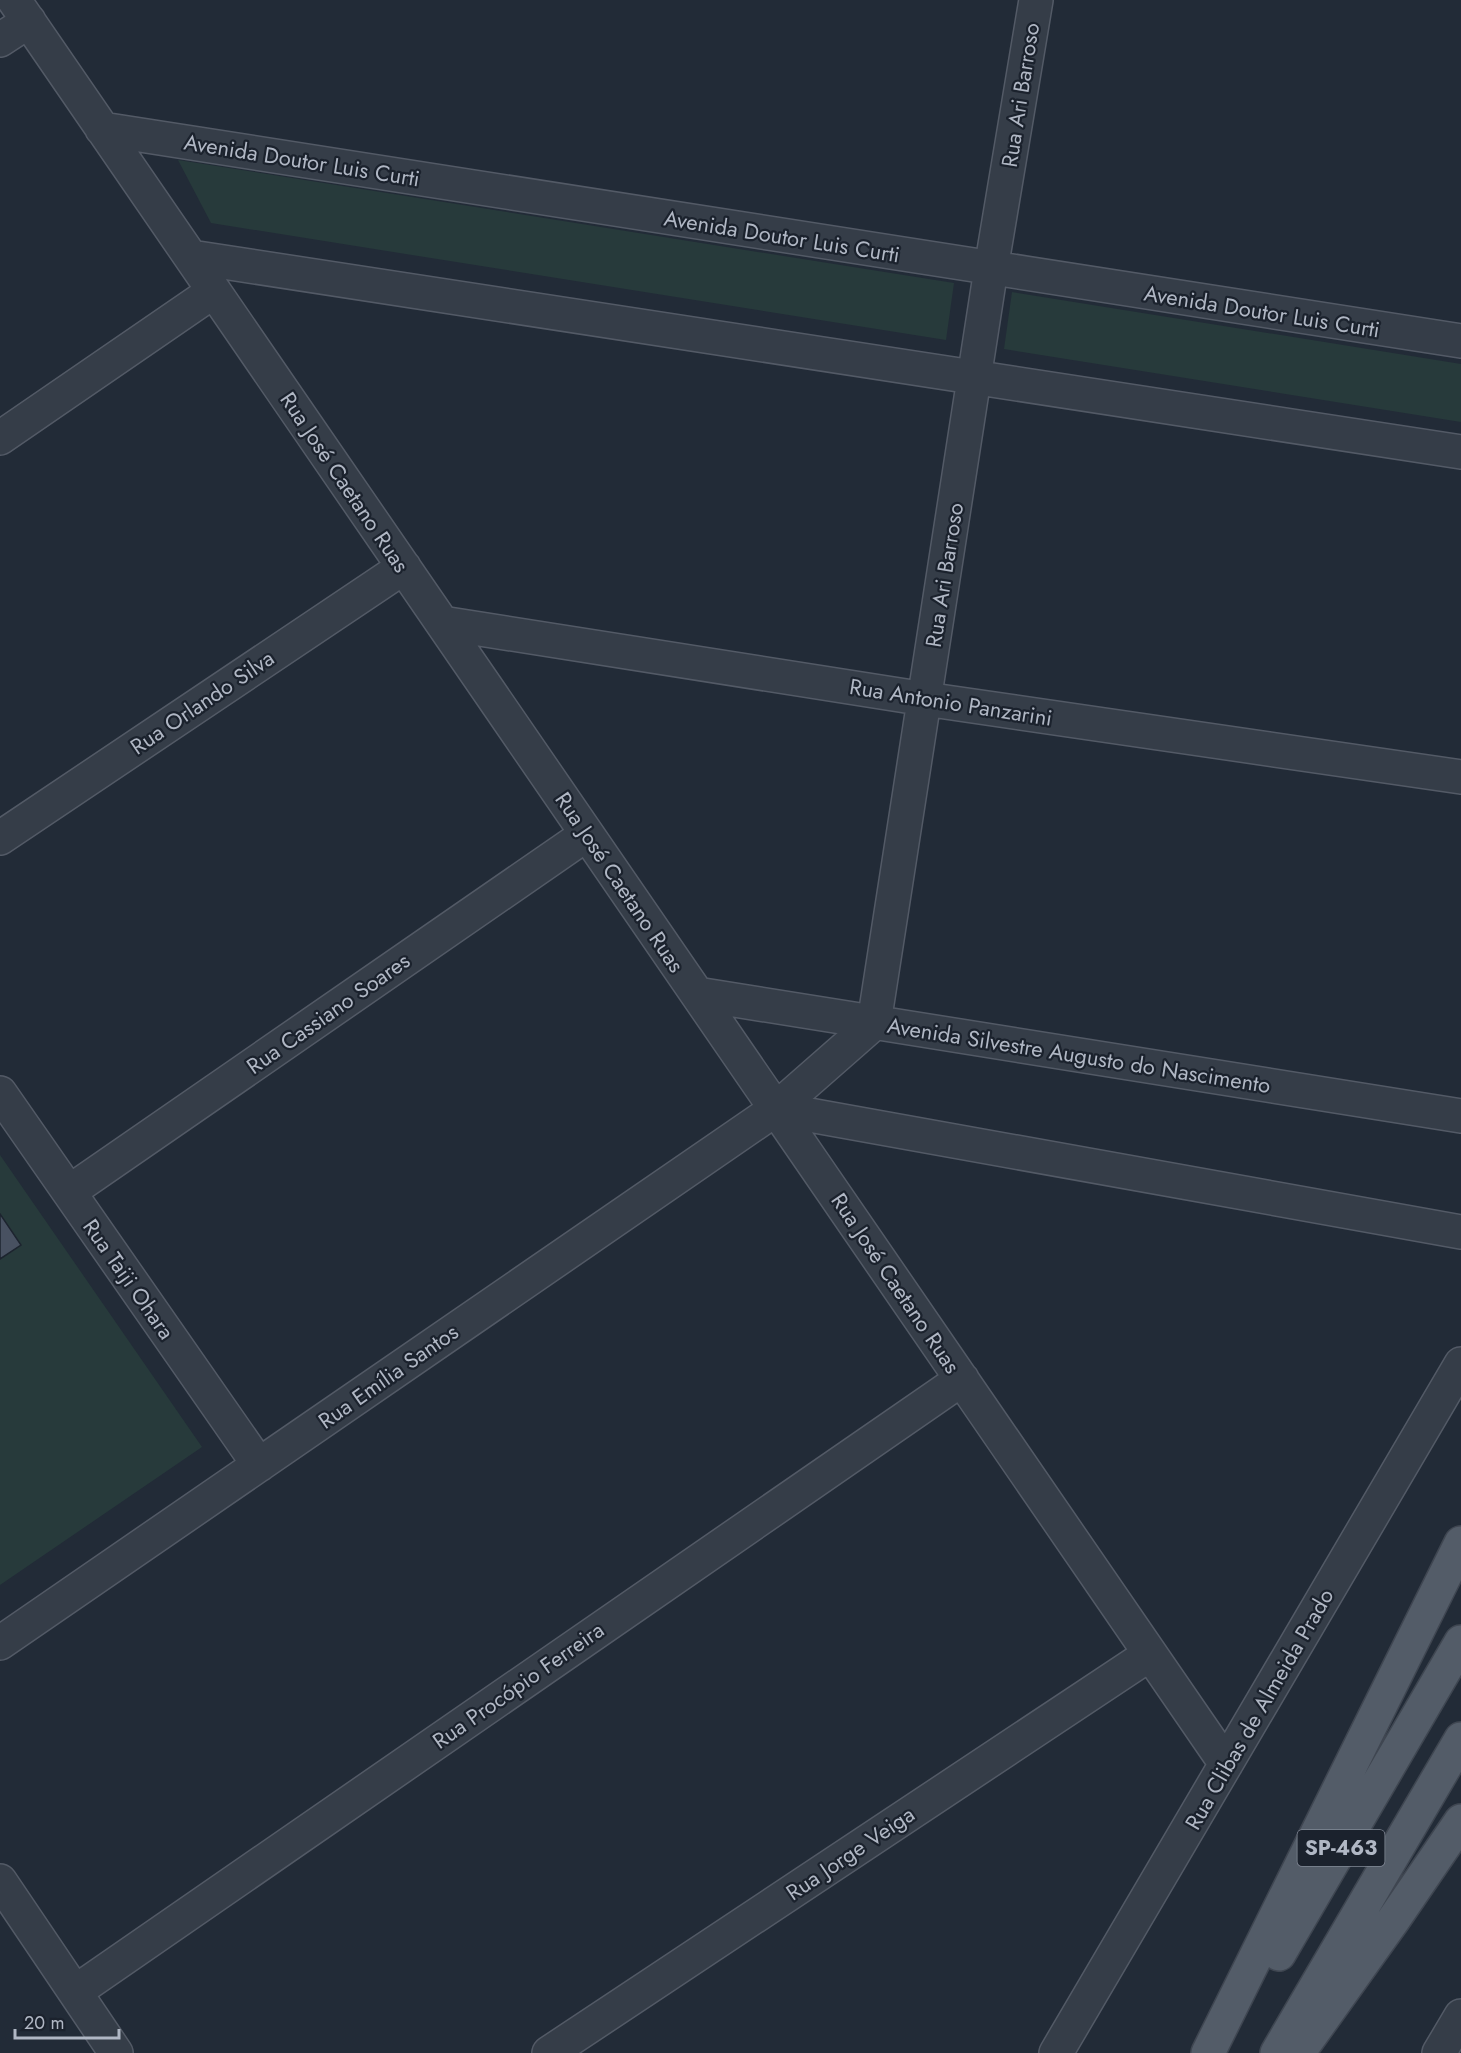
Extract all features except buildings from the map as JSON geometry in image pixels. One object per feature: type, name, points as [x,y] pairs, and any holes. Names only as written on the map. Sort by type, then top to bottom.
[{"type":"main road","points":[[1208,2053],[1461,1543]]},
{"type":"main road","name":"SP-463","points":[[1221,2053],[1461,1642]]},
{"type":"main road","name":"SP-463","points":[[1277,2053],[1461,1739]]},
{"type":"main road","points":[[1298,2053],[1461,1821]]},
{"type":"street","name":"Rua Ari Barroso","points":[[874,1023],[991,269],[1036,0]]},
{"type":"street","points":[[0,40],[22,10]]},
{"type":"street","name":"Rua José Caetano Ruas","points":[[22,10],[1226,1764]]},
{"type":"street","name":"Avenida Doutor Luis Curti","points":[[102,129],[1461,341]]},
{"type":"street","points":[[191,258],[1461,452]]},
{"type":"street","points":[[0,438],[214,291]]},
{"type":"street","name":"Rua Orlando Silva","points":[[0,838],[404,567]]},
{"type":"street","name":"Rua Antonio Panzarini","points":[[442,623],[925,699],[1461,777]]},
{"type":"street","name":"Rua Cassiano Soares","points":[[69,1192],[587,834]]},
{"type":"street","name":"Avenida Silvestre Augusto do Nascimento","points":[[697,994],[1461,1116]]},
{"type":"street","points":[[776,1108],[874,1023]]},
{"type":"street","name":"Rua Taiji Ohara","points":[[0,1092],[259,1465]]},
{"type":"street","points":[[776,1108],[1461,1232]]},
{"type":"street","name":"Rua Emília Santos","points":[[0,1643],[776,1108]]},
{"type":"street","name":"Rua Clibas de Almeida Prado","points":[[1056,2053],[1461,1364]]},
{"type":"street","name":"Rua Procópio Ferreira","points":[[75,1992],[962,1379]]},
{"type":"street","name":"Rua Jorge Veiga","points":[[549,2053],[1150,1654]]},
{"type":"street","points":[[0,1881],[116,2053]]},
{"type":"street","points":[[1439,2053],[1461,2016]]},
{"type":"shaded area","points":[[178,160],[954,283],[946,340],[211,223]]},
{"type":"shaded area","points":[[1012,292],[1461,364],[1461,422],[1004,349]]},
{"type":"shaded area","points":[[0,1155],[202,1447],[0,1585]]}]
